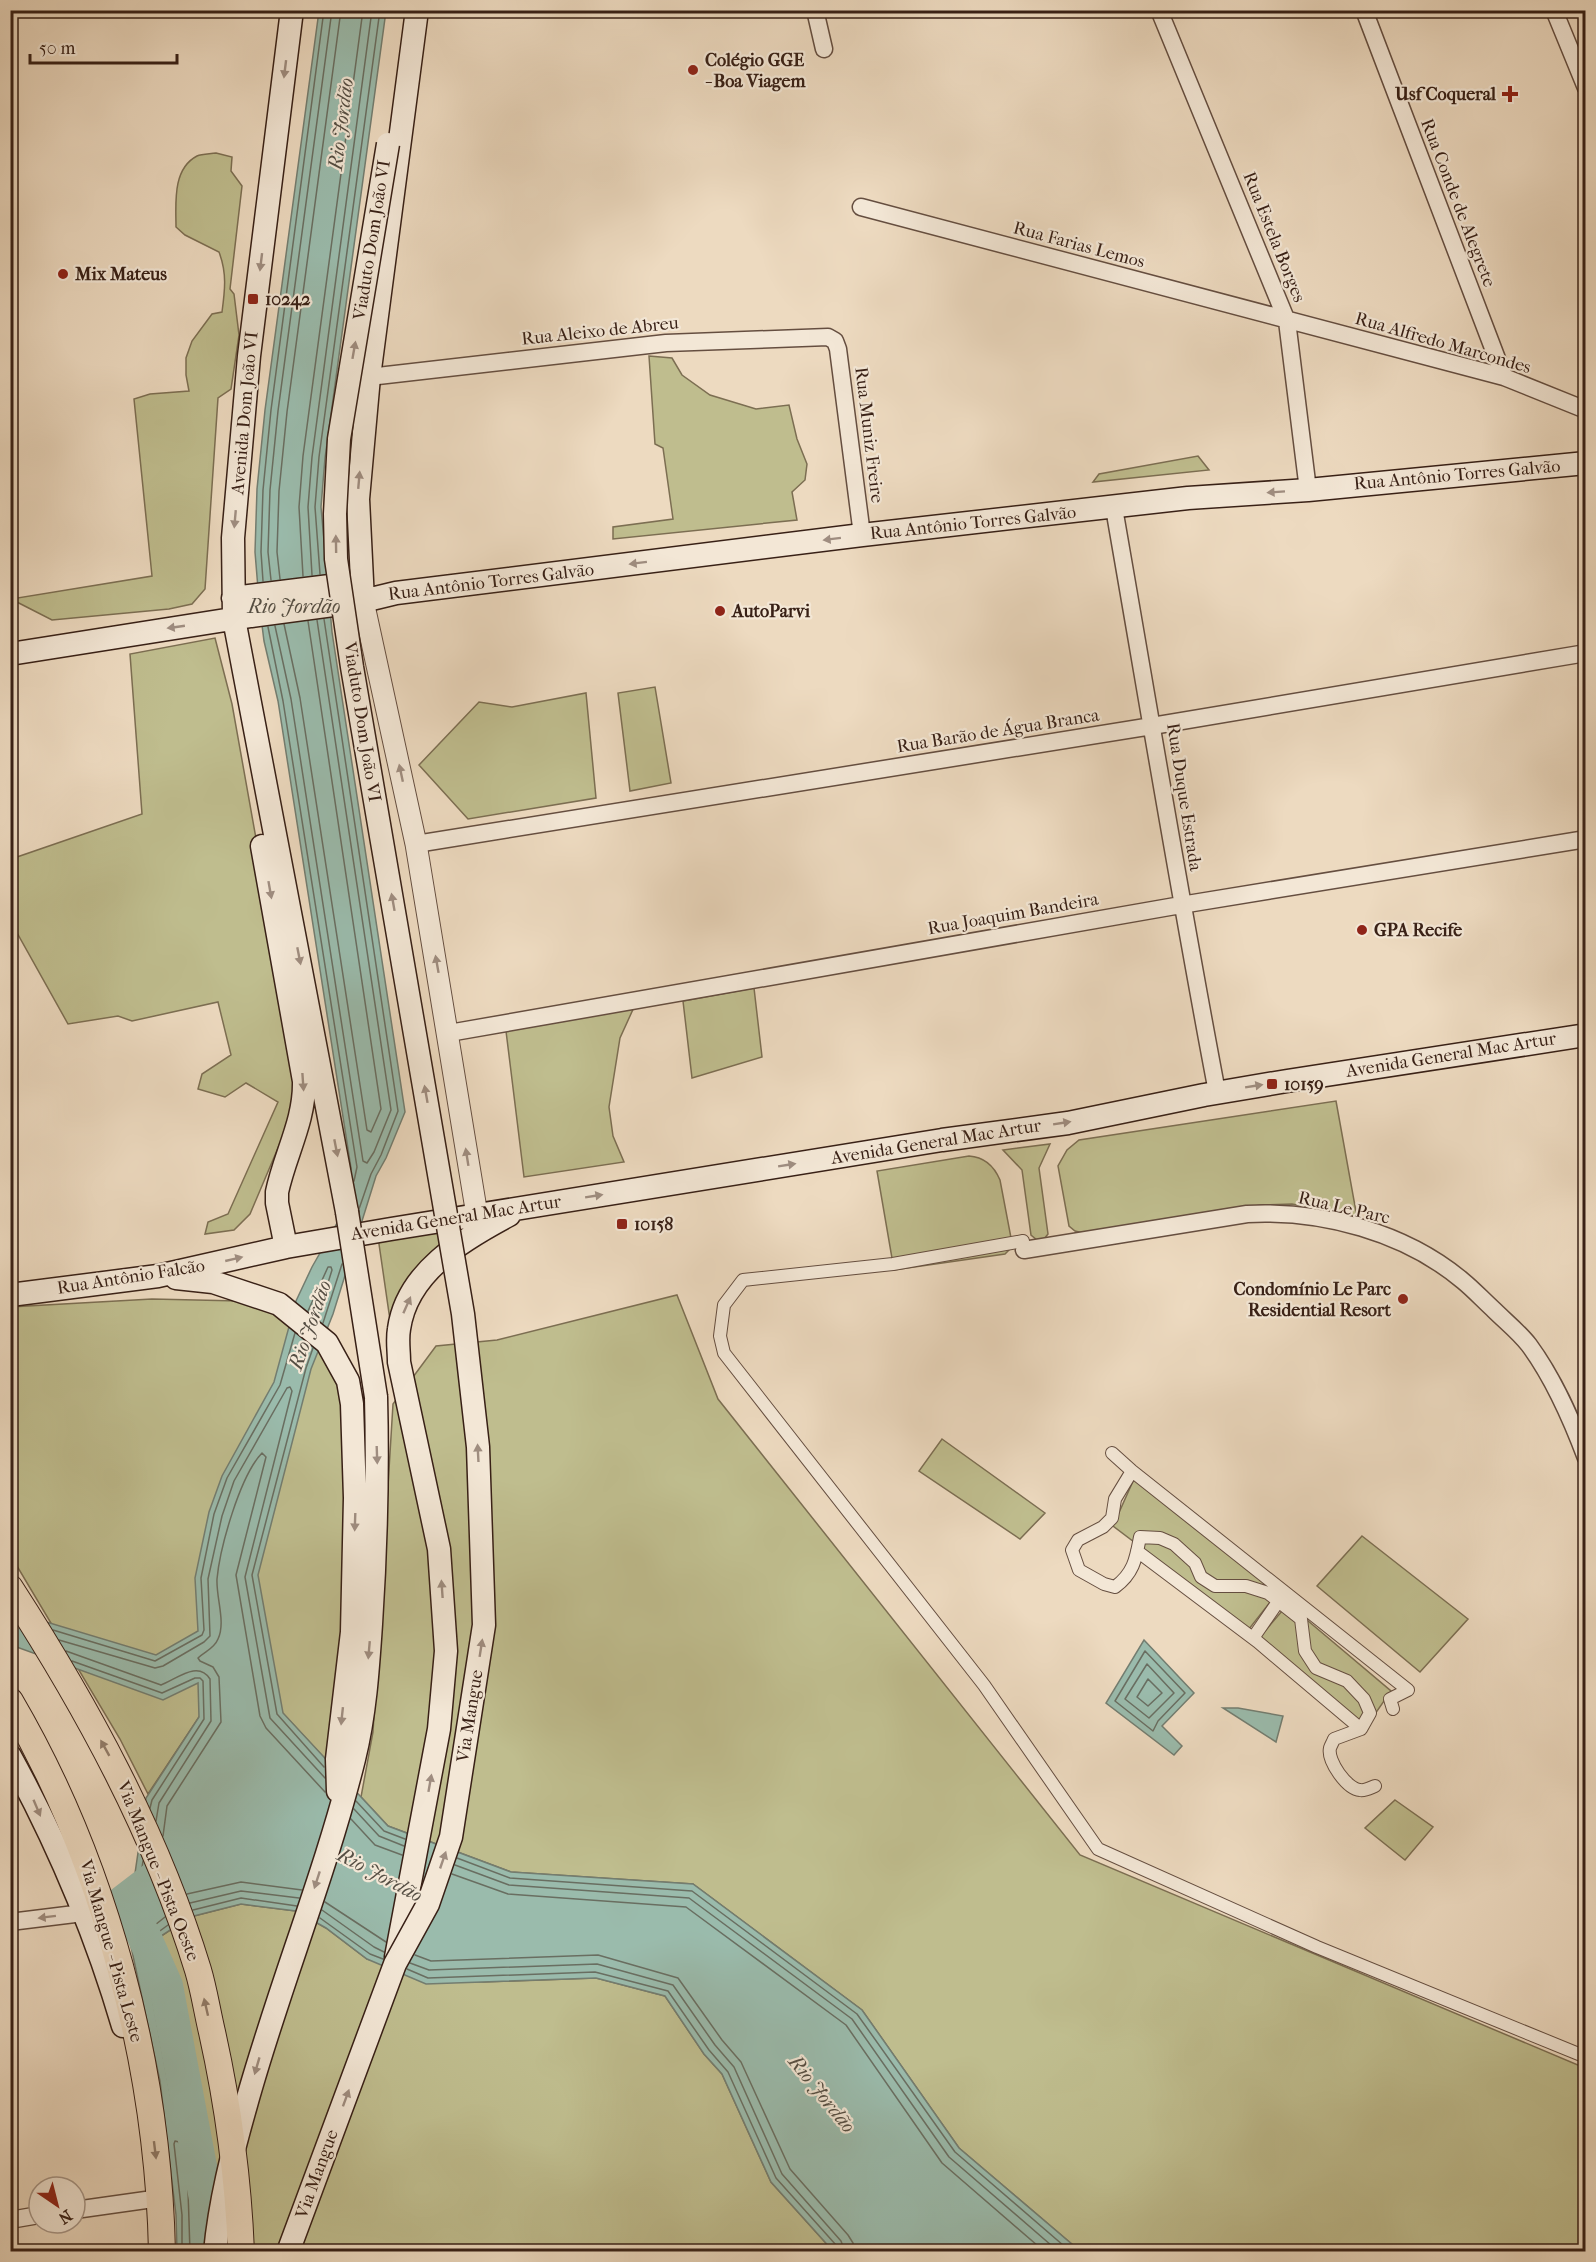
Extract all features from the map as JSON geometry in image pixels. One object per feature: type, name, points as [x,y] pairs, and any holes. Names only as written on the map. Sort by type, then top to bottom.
[{"type":"main road","name":"Avenida Dom João VI","points":[[252,709],[243,607],[233,538],[249,356],[292,10]]},
{"type":"main road","points":[[362,593],[358,499],[369,377],[417,13]]},
{"type":"main road","name":"Viaduto Dom João VI","points":[[408,78],[388,144],[339,439],[335,514],[336,559],[354,678],[436,1152]]},
{"type":"main road","name":"Rua Antônio Torres Galvão","points":[[14,649],[243,607],[332,595],[396,593],[862,535],[1188,498],[1308,490],[1586,463]]},
{"type":"main road","points":[[215,2252],[226,2176],[259,2056],[339,1814],[355,1757],[363,1711],[374,1586],[378,1484],[376,1397],[347,1212],[252,709]]},
{"type":"main road","points":[[252,709],[244,744],[304,1081],[301,1118],[277,1192],[296,1245]]},
{"type":"main road","name":"Avenida General Mac Artur","points":[[296,1245],[942,1140],[1068,1123],[1217,1092],[1586,1035]]},
{"type":"main road","name":"Via Mangue","points":[[288,2252],[395,1964],[428,1904],[451,1837],[484,1625],[478,1447],[463,1314],[436,1152]]},
{"type":"main road","points":[[395,1964],[438,1740],[446,1651],[439,1549],[399,1362],[398,1330],[404,1307],[423,1275],[440,1258],[476,1234],[524,1207]]},
{"type":"main road","name":"Rua Antônio Falcão","points":[[10,1295],[158,1276],[296,1245]]},
{"type":"main road","points":[[158,1276],[213,1282],[279,1304],[327,1343],[348,1381],[352,1404],[355,1498],[352,1632],[337,1760],[339,1814]]},
{"type":"main road","name":"Via Mangue - Pista Oeste","points":[[10,1588],[54,1655],[121,1777],[163,1873],[198,1970],[221,2071],[235,2158],[241,2252]]},
{"type":"main road","name":"Via Mangue - Pista Leste","points":[[10,1701],[52,1780],[88,1867],[135,2022],[147,2092],[160,2198],[162,2250]]},
{"type":"main road","points":[[10,1756],[33,1797],[83,1913],[147,2092]]},
{"type":"street","points":[[815,10],[824,49]]},
{"type":"street","name":"Rua Estela Borges","points":[[1159,10],[1287,321],[1308,490]]},
{"type":"street","name":"Rua Conde de Alegrete","points":[[1364,10],[1504,377]]},
{"type":"street","points":[[1554,10],[1586,88]]},
{"type":"street","name":"Rua Farias Lemos","points":[[861,207],[1287,321]]},
{"type":"street","name":"Rua Alfredo Marcondes","points":[[1287,321],[1504,377],[1586,410]]},
{"type":"street","name":"Rua Aleixo de Abreu","points":[[369,377],[666,343],[828,337],[835,341]]},
{"type":"street","name":"Rua Muniz Freire","points":[[835,341],[838,349],[862,535]]},
{"type":"street","name":"Rua Duque Estrada","points":[[1114,508],[1181,905],[1217,1092]]},
{"type":"street","points":[[362,593],[416,844],[477,1215]]},
{"type":"street","name":"Rua Barão de Água Branca","points":[[416,844],[1152,726],[1586,653]]},
{"type":"street","name":"Rua Joaquim Bandeira","points":[[448,1033],[1181,905],[1586,839]]},
{"type":"street","name":"Rua Le Parc","points":[[1024,1245],[1246,1214],[1269,1213],[1319,1219],[1386,1236],[1409,1247],[1462,1280],[1527,1342],[1547,1372],[1572,1421],[1586,1458]]},
{"type":"street","points":[[1024,1245],[892,1264],[743,1280],[724,1305],[720,1336],[724,1353],[984,1685],[1098,1849],[1317,1947],[1586,2057]]},
{"type":"street","points":[[1112,1452],[1282,1597],[1408,1690],[1390,1699],[1393,1709]]},
{"type":"street","points":[[1132,1471],[1115,1499],[1112,1518],[1103,1527],[1078,1540],[1072,1550],[1079,1570],[1104,1584],[1115,1587],[1124,1581],[1137,1560],[1140,1537],[1160,1538],[1174,1544],[1195,1563],[1202,1577],[1215,1586],[1246,1586],[1282,1597],[1301,1619],[1305,1651],[1316,1668],[1347,1681],[1364,1699],[1370,1713],[1361,1729],[1334,1739],[1329,1750],[1332,1763],[1341,1776],[1354,1788],[1362,1791],[1375,1786]]},
{"type":"street","points":[[1137,1551],[1252,1638],[1361,1729]]},
{"type":"street","points":[[1252,1638],[1282,1597]]},
{"type":"street","points":[[10,1922],[83,1913]]},
{"type":"street","points":[[87,2208],[160,2198]]},
{"type":"street","points":[[10,2220],[27,2217]]},
{"type":"shaded area","points":[[216,153],[232,157],[231,171],[242,186],[230,289],[234,294],[239,335],[231,389],[218,398],[205,589],[192,604],[169,609],[52,620],[11,599],[152,576],[134,399],[150,394],[189,391],[186,358],[192,341],[212,314],[222,312],[225,282],[219,252],[185,235],[176,227],[177,188],[183,169],[197,156]]},
{"type":"shaded area","points":[[649,356],[672,358],[682,375],[710,395],[756,409],[789,405],[797,439],[807,464],[805,480],[792,492],[797,520],[613,539],[613,527],[673,519],[663,448],[655,444]]},
{"type":"shaded area","points":[[1198,456],[1209,470],[1093,482],[1099,474]]},
{"type":"shaded area","points":[[215,638],[232,704],[300,1096],[250,1214],[234,1230],[205,1234],[208,1222],[228,1214],[278,1102],[246,1083],[225,1097],[198,1089],[202,1074],[231,1055],[218,1002],[132,1021],[118,1016],[68,1024],[11,922],[10,852],[14,858],[142,814],[130,654]]},
{"type":"shaded area","points":[[655,687],[671,783],[630,791],[618,693]]},
{"type":"shaded area","points":[[586,693],[596,798],[468,819],[419,765],[479,702],[512,707]]},
{"type":"shaded area","points":[[754,988],[762,1057],[692,1078],[683,1001]]},
{"type":"shaded area","points":[[635,1005],[620,1038],[609,1107],[613,1136],[624,1162],[524,1177],[506,1031]]},
{"type":"shaded area","points":[[1336,1101],[1357,1217],[1292,1204],[1261,1205],[1083,1233],[1069,1226],[1058,1166],[1067,1150],[1079,1140]]},
{"type":"shaded area","points":[[1050,1144],[1039,1168],[1048,1234],[1044,1239],[1037,1240],[1031,1235],[1022,1170],[1003,1150]]},
{"type":"shaded area","points":[[969,1156],[980,1158],[988,1163],[1000,1180],[1012,1247],[1005,1254],[894,1270],[877,1171]]},
{"type":"shaded area","points":[[439,1226],[443,1243],[426,1257],[401,1294],[391,1327],[378,1237]]},
{"type":"shaded area","points":[[677,1295],[718,1399],[1080,1855],[1585,2068],[1585,2251],[1080,2251],[959,2148],[862,2010],[693,1884],[511,1872],[388,1826],[361,1797],[373,1732],[393,1404],[436,1346],[497,1340]]},
{"type":"shaded area","points":[[152,1299],[240,1301],[291,1321],[320,1348],[341,1384],[354,1536],[328,1762],[241,1668],[199,1717],[148,1794],[120,1739],[11,1556],[10,1307]]},
{"type":"shaded area","points":[[942,1439],[1045,1513],[1020,1539],[919,1471]]},
{"type":"shaded area","points":[[1134,1479],[1278,1592],[1249,1629],[1113,1526]]},
{"type":"shaded area","points":[[1362,1536],[1468,1619],[1420,1672],[1317,1586]]},
{"type":"shaded area","points":[[1288,1604],[1391,1691],[1366,1727],[1259,1638]]},
{"type":"shaded area","points":[[1395,1800],[1433,1827],[1405,1860],[1365,1828]]},
{"type":"shaded area","points":[[241,1904],[296,1911],[326,1928],[367,1959],[460,1981],[596,1978],[665,1996],[704,2054],[722,2074],[771,2182],[833,2251],[243,2251],[234,2240],[192,2161],[171,2098],[149,1972],[158,1938],[190,1917]]},
{"type":"water","name":"Rio Jordão","points":[[319,11],[386,11],[325,458],[321,507],[332,632],[405,1112],[376,1176],[333,1314],[311,1369],[258,1575],[283,1713],[388,1826],[511,1872],[693,1884],[862,2010],[959,2148],[1080,2251],[833,2251],[771,2182],[722,2074],[704,2054],[665,1996],[596,1978],[426,1984],[367,1959],[326,1928],[296,1911],[241,1904],[190,1917],[158,1938],[149,1972],[171,2098],[192,2161],[234,2240],[243,2251],[177,2251],[176,2215],[160,2081],[127,1928],[146,1798],[199,1717],[198,1683],[163,1700],[11,1645],[10,1611],[156,1655],[198,1631],[195,1578],[209,1512],[222,1476],[274,1382],[296,1301],[341,1216],[351,1168],[278,701],[264,641],[255,552],[257,489],[265,410]]},
{"type":"water","points":[[1144,1640],[1194,1693],[1162,1726],[1182,1746],[1174,1755],[1106,1703]]},
{"type":"water","points":[[1223,1708],[1238,1708],[1283,1716],[1276,1742]]},
{"type":"waterway","points":[[169,1867],[122,1903],[143,1934],[166,1986],[208,2209],[209,2228]]},
{"type":"place","name":"Colégio GGE - Boa Viagem","points":[[693,70]]},
{"type":"place","name":"Usf Coqueral","points":[[1510,94]]},
{"type":"place","name":"Mix Mateus","points":[[63,274]]},
{"type":"place","name":"10242","points":[[253,299]]},
{"type":"place","name":"AutoParvi","points":[[720,611]]},
{"type":"place","name":"GPA Recife","points":[[1362,930]]},
{"type":"place","name":"10159","points":[[1272,1084]]},
{"type":"place","name":"10158","points":[[622,1224]]},
{"type":"place","name":"Condomínio Le Parc Residential Resort","points":[[1403,1299]]}]
